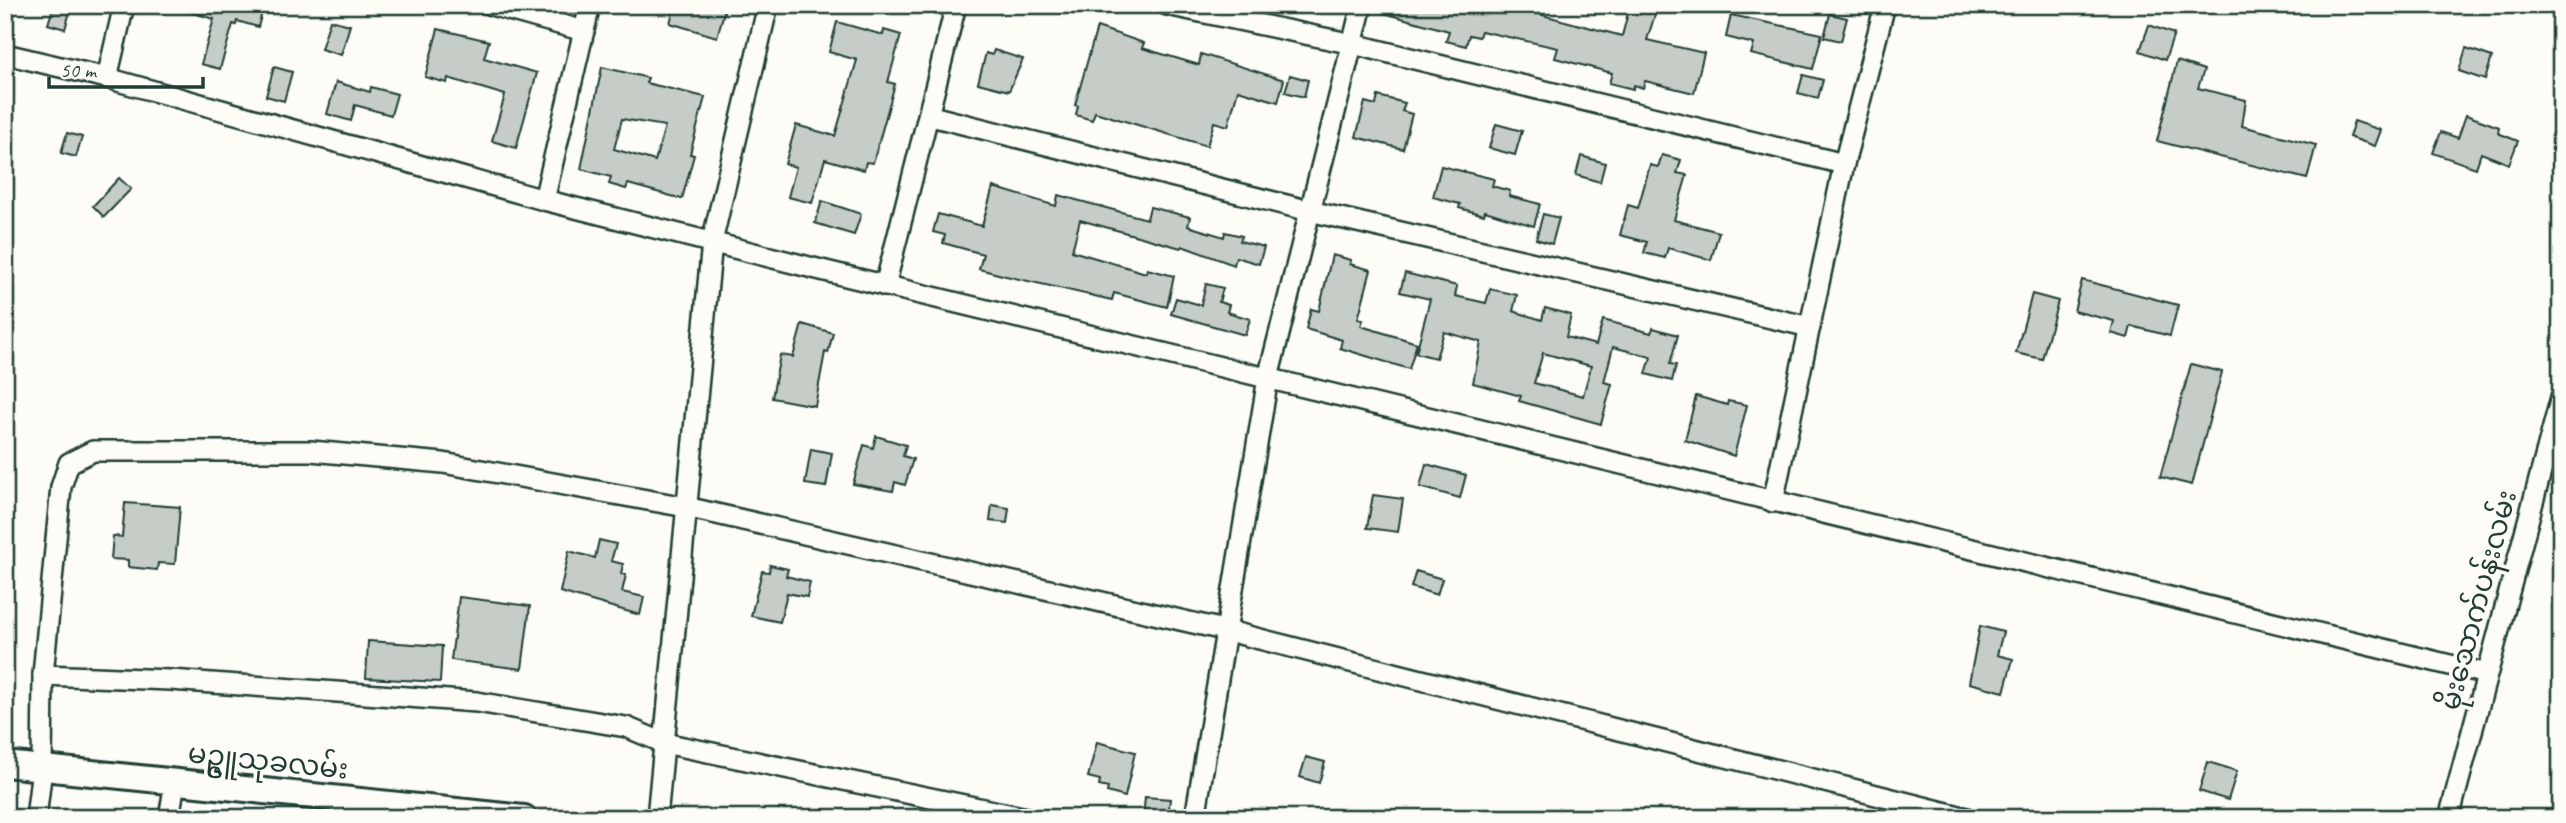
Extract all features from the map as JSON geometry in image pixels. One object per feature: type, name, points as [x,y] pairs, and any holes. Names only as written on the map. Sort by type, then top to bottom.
[{"type":"street","points":[[107,78],[124,5]]},
{"type":"street","points":[[491,5],[584,31]]},
{"type":"street","points":[[544,200],[590,5]]},
{"type":"street","points":[[657,818],[712,243],[768,5]]},
{"type":"street","points":[[886,286],[931,116],[956,5]]},
{"type":"street","points":[[1167,5],[1353,44],[1844,164]]},
{"type":"street","points":[[1195,818],[1224,630],[1268,378],[1362,5]]},
{"type":"street","points":[[1773,502],[1844,164],[1883,6]]},
{"type":"street","points":[[5,54],[107,78],[544,200],[712,243],[2487,674]]},
{"type":"street","points":[[931,116],[1310,211],[1810,327]]},
{"type":"street","name":"မိုးသောက်ပန်းလမ်း","points":[[2449,818],[2561,397]]},
{"type":"street","points":[[36,818],[42,768],[43,675],[61,486],[69,463],[93,451],[312,451],[443,463],[686,507],[1224,630],[1966,818]]},
{"type":"street","points":[[43,675],[170,680],[477,702],[626,727],[664,743],[1027,818]]},
{"type":"street","name":"မဥ္ဇူသုခလမ်း","points":[[5,764],[414,812],[524,818]]},
{"type":"street","points":[[169,818],[176,782]]},
{"type":"building","points":[[54,5],[72,5],[65,29],[48,24]]},
{"type":"building","points":[[183,5],[264,5],[258,27],[237,21],[236,25],[233,24],[220,69],[201,64],[214,19],[183,10]]},
{"type":"building","points":[[675,5],[726,5],[717,37],[670,23]]},
{"type":"building","points":[[1381,5],[1505,5],[1622,36],[1630,5],[1658,5],[1647,40],[1704,53],[1694,93],[1645,81],[1643,88],[1634,85],[1633,89],[1609,83],[1612,73],[1555,58],[1558,48],[1481,31],[1479,37],[1469,35],[1466,46],[1446,41],[1449,31],[1380,12]]},
{"type":"building","points":[[1830,14],[1847,18],[1841,41],[1824,37]]},
{"type":"building","points":[[1731,15],[1822,34],[1813,69],[1751,54],[1754,44],[1726,37]]},
{"type":"building","points":[[330,20],[350,25],[341,55],[321,49]]},
{"type":"building","points":[[837,22],[883,35],[884,30],[901,35],[888,82],[895,84],[873,163],[866,162],[864,170],[825,159],[812,203],[788,197],[796,167],[785,164],[796,125],[835,136],[857,60],[829,52]]},
{"type":"building","points":[[2149,25],[2174,34],[2165,60],[2140,51]]},
{"type":"building","points":[[1097,27],[1144,43],[1142,48],[1199,65],[1201,54],[1284,80],[1278,102],[1238,90],[1228,126],[1214,122],[1207,146],[1095,112],[1092,120],[1076,115],[1078,106],[1075,105]]},
{"type":"building","points":[[438,29],[489,41],[484,58],[537,73],[516,148],[492,141],[505,95],[448,78],[447,83],[425,77]]},
{"type":"building","points":[[2466,48],[2492,57],[2485,80],[2459,71]]},
{"type":"building","points":[[994,50],[1023,59],[1009,91],[978,83],[986,53],[992,55]]},
{"type":"building","points":[[2177,61],[2204,70],[2198,88],[2246,100],[2242,126],[2316,145],[2307,179],[2157,141]]},
{"type":"building","points":[[274,67],[292,72],[284,101],[266,96]]},
{"type":"building","points":[[602,67],[648,78],[646,83],[705,97],[682,199],[628,184],[626,189],[609,184],[611,177],[581,169]],"holes":[[[622,119],[665,126],[655,161],[614,149]]]},
{"type":"building","points":[[1290,75],[1308,80],[1304,97],[1285,92]]},
{"type":"building","points":[[1803,75],[1823,80],[1818,98],[1798,93]]},
{"type":"building","points":[[336,82],[370,92],[371,87],[397,94],[391,115],[355,105],[351,121],[327,114]]},
{"type":"building","points":[[1378,96],[1405,103],[1402,111],[1412,114],[1403,149],[1356,137],[1365,102],[1376,105]]},
{"type":"building","points":[[2466,115],[2499,127],[2498,133],[2518,141],[2509,164],[2481,153],[2476,168],[2433,153],[2441,132],[2458,138]]},
{"type":"building","points":[[2354,121],[2381,130],[2375,146],[2349,137]]},
{"type":"building","points":[[1496,124],[1522,131],[1515,155],[1489,148]]},
{"type":"building","points":[[67,133],[82,137],[76,157],[61,153]]},
{"type":"building","points":[[1662,155],[1681,160],[1677,173],[1687,175],[1674,220],[1719,232],[1711,260],[1668,248],[1665,258],[1644,253],[1647,242],[1620,235],[1628,205],[1638,208],[1650,165],[1658,167]]},
{"type":"building","points":[[1581,156],[1605,163],[1600,182],[1576,175]]},
{"type":"building","points":[[1441,166],[1494,179],[1492,186],[1510,191],[1509,196],[1540,204],[1534,226],[1485,211],[1484,215],[1459,208],[1460,204],[1433,197]]},
{"type":"building","points":[[119,178],[131,189],[104,217],[93,206]]},
{"type":"building","points":[[993,187],[1056,206],[1058,195],[1147,219],[1150,207],[1190,217],[1188,226],[1224,237],[1225,232],[1242,236],[1240,241],[1264,247],[1259,264],[1236,257],[1234,265],[1182,246],[1181,248],[1080,220],[1072,251],[1146,273],[1147,269],[1174,276],[1167,307],[1114,293],[1112,300],[979,269],[983,254],[943,243],[945,235],[933,232],[938,214],[982,226]]},
{"type":"building","points":[[822,201],[861,214],[854,235],[815,223]]},
{"type":"building","points":[[1543,214],[1559,218],[1552,244],[1536,239]]},
{"type":"building","points":[[1332,255],[1351,260],[1350,264],[1371,270],[1358,319],[1363,320],[1361,326],[1417,343],[1409,369],[1340,348],[1342,340],[1306,329],[1311,309],[1319,311]]},
{"type":"building","points":[[1405,273],[1457,286],[1455,296],[1486,303],[1490,289],[1517,295],[1513,311],[1542,320],[1545,308],[1571,315],[1566,337],[1596,345],[1603,320],[1651,333],[1653,328],[1678,335],[1670,364],[1676,365],[1672,381],[1646,374],[1651,357],[1613,347],[1604,382],[1612,384],[1601,424],[1519,401],[1521,396],[1473,383],[1481,342],[1444,332],[1436,358],[1416,353],[1430,299],[1400,292]],"holes":[[[1543,353],[1591,366],[1583,396],[1534,383]]]},
{"type":"building","points":[[2082,280],[2178,305],[2170,336],[2131,326],[2128,338],[2111,333],[2114,321],[2074,311]]},
{"type":"building","points":[[1206,284],[1223,288],[1219,302],[1229,305],[1227,312],[1250,319],[1245,335],[1171,314],[1176,298],[1201,305]]},
{"type":"building","points":[[2032,294],[2058,301],[2042,359],[2016,353]]},
{"type":"building","points":[[802,324],[833,333],[828,353],[825,352],[815,406],[772,398],[780,355],[793,357]]},
{"type":"building","points":[[2191,364],[2222,372],[2192,485],[2160,477]]},
{"type":"building","points":[[1696,396],[1727,405],[1728,401],[1747,405],[1734,456],[1685,440]]},
{"type":"building","points":[[876,436],[906,445],[903,456],[913,459],[905,485],[895,482],[893,491],[853,484],[864,445],[873,448]]},
{"type":"building","points":[[811,449],[832,453],[826,487],[805,484]]},
{"type":"building","points":[[1426,464],[1466,475],[1460,498],[1420,487]]},
{"type":"building","points":[[1373,495],[1403,499],[1398,532],[1367,528]]},
{"type":"building","points":[[125,503],[180,507],[175,564],[158,563],[157,570],[128,567],[128,560],[111,559],[113,536],[122,537]]},
{"type":"building","points":[[992,505],[1009,508],[1007,523],[990,521]]},
{"type":"building","points":[[599,540],[616,544],[611,561],[623,564],[621,574],[626,575],[622,592],[644,597],[640,615],[560,592],[569,551],[595,558]]},
{"type":"building","points":[[770,565],[788,569],[786,576],[810,582],[807,597],[787,593],[780,622],[751,616],[762,571],[769,572]]},
{"type":"building","points":[[1416,571],[1442,579],[1437,595],[1411,587]]},
{"type":"building","points":[[459,597],[530,606],[522,669],[451,660]]},
{"type":"building","points":[[1980,626],[2003,632],[1997,655],[2013,659],[2004,692],[1969,683]]},
{"type":"building","points":[[368,641],[442,646],[440,682],[366,678]]},
{"type":"building","points":[[1097,742],[1135,752],[1125,797],[1107,792],[1108,788],[1099,786],[1100,780],[1088,777]]},
{"type":"building","points":[[1306,757],[1325,762],[1319,783],[1300,777]]},
{"type":"building","points":[[2208,762],[2237,771],[2228,800],[2199,791]]},
{"type":"building","points":[[1145,797],[1170,799],[1168,818],[1143,818]]}]
